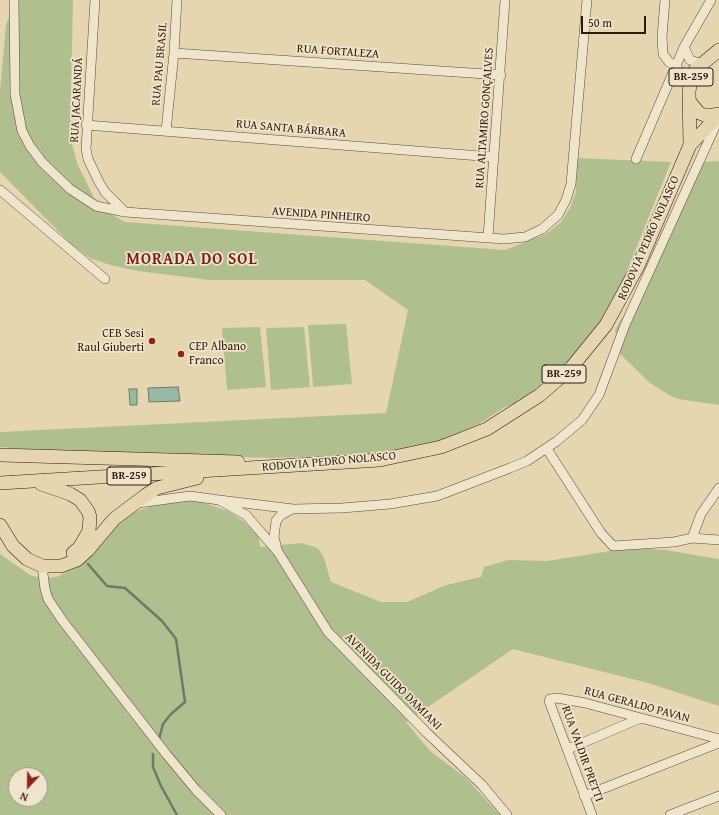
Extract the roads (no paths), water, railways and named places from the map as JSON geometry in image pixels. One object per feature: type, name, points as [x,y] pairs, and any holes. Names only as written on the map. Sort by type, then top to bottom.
[{"type":"highway","name":"BR-259","points":[[689,84],[691,76],[702,64],[719,50]]},
{"type":"highway","points":[[702,64],[719,64]]},
{"type":"highway","name":"RODOVIA PEDRO NOLASCO","points":[[689,84],[690,145]]},
{"type":"highway","points":[[690,102],[699,113],[707,116],[719,116]]},
{"type":"highway","name":"RODOVIA PEDRO NOLASCO","points":[[0,483],[380,460],[441,447],[487,429],[540,395],[583,355],[606,325],[616,310],[638,266],[690,145],[719,116]]},
{"type":"highway","points":[[0,455],[324,464]]},
{"type":"highway","points":[[0,525],[19,552],[27,559],[42,566],[61,566],[77,560],[88,550],[114,519],[157,488],[228,470]]},
{"type":"highway","points":[[0,514],[19,542],[38,557],[48,560],[59,559],[70,555],[79,548],[89,531],[90,517],[88,511],[80,500],[58,489],[29,481]]},
{"type":"street","name":"AVENIDA PINHEIRO","points":[[14,0],[15,94],[22,131],[30,146],[42,162],[78,195],[96,206],[125,212],[504,239],[525,237],[551,222],[566,200],[571,184],[587,0]]},
{"type":"street","name":"RUA JACARANDÁ","points":[[95,0],[86,125],[86,149],[91,168],[105,192],[125,212]]},
{"type":"street","name":"RUA PAU BRASIL","points":[[166,131],[174,53],[177,0]]},
{"type":"street","name":"RUA ALTAMIRO GONÇALVES","points":[[488,237],[493,157],[501,75],[504,0]]},
{"type":"street","points":[[665,0],[662,49],[666,59],[676,66],[689,84]]},
{"type":"street","points":[[636,159],[684,47],[711,0]]},
{"type":"street","points":[[684,47],[690,60],[702,64]]},
{"type":"street","name":"RUA FORTALEZA","points":[[174,53],[501,75]]},
{"type":"street","points":[[219,500],[294,509],[350,508],[390,504],[437,496],[510,468],[547,449],[582,420],[595,403],[605,382],[625,325],[719,116]]},
{"type":"street","name":"RUA SANTA BÁRBARA","points":[[86,125],[493,157]]},
{"type":"street","points":[[0,190],[105,278]]},
{"type":"street","points":[[547,449],[601,533],[613,546],[674,542],[692,538],[719,540]]},
{"type":"street","points":[[692,538],[701,514],[719,488]]},
{"type":"street","name":"AVENIDA GUIDO DAMIANI","points":[[134,504],[190,496],[219,500],[246,515],[278,552],[328,632],[427,733],[482,785],[507,815]]},
{"type":"street","name":"AVENIDA GUIDO DAMIANI","points":[[278,552],[274,538],[276,521],[281,515],[294,509]]},
{"type":"street","points":[[42,566],[48,599],[62,620],[167,755],[196,790],[221,815]]},
{"type":"street","name":"RUA GERALDO PAVAN","points":[[549,701],[550,699],[557,698],[568,699],[719,739]]},
{"type":"street","name":"RUA VALDIR PRETTI","points":[[549,701],[592,815]]},
{"type":"street","points":[[568,749],[641,718]]},
{"type":"street","points":[[584,796],[719,743]]},
{"type":"street","points":[[670,815],[719,796]]},
{"type":"waterway","points":[[88,564],[107,586],[125,588],[162,621],[176,639],[185,702],[171,714],[163,724],[159,739]]},
{"type":"waterway","points":[[153,754],[153,767],[161,786],[177,815]]},
{"type":"place","name":"CEB Sesi Raul Giuberti","points":[[152,341]]},
{"type":"place","name":"CEP Albano Franco","points":[[181,354]]},
{"type":"district","name":"MORADA DO SOL","points":[[192,260]]}]
